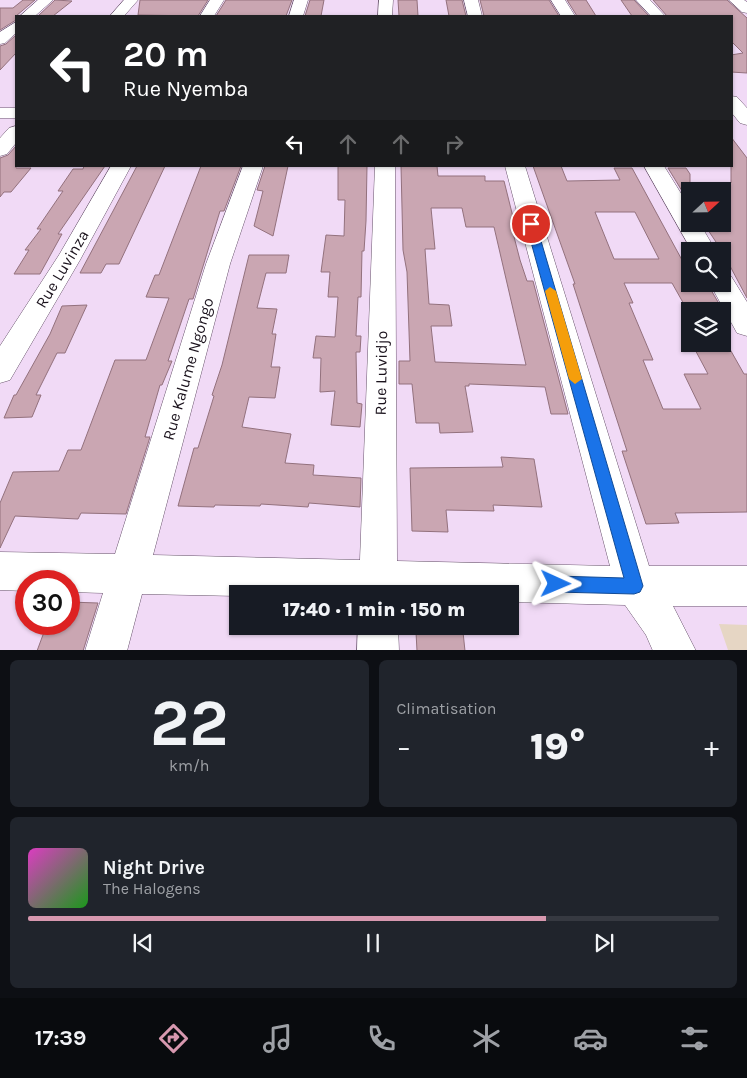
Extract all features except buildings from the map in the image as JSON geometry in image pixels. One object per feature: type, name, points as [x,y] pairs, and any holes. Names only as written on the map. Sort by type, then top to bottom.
[{"type":"street","points":[[28,15],[46,0]]},
{"type":"street","points":[[118,15],[131,0]]},
{"type":"street","points":[[208,15],[217,0]]},
{"type":"street","points":[[296,15],[301,0]]},
{"type":"street","points":[[385,15],[386,0]]},
{"type":"street","points":[[471,0],[475,15]]},
{"type":"street","points":[[558,0],[567,15]]},
{"type":"street","points":[[643,0],[657,15]]},
{"type":"street","points":[[736,0],[747,9]]},
{"type":"street","points":[[0,40],[15,27]]},
{"type":"street","points":[[733,103],[747,120]]},
{"type":"street","points":[[0,113],[15,113]]},
{"type":"street","points":[[733,120],[747,120]]},
{"type":"street","points":[[0,150],[15,133]]},
{"type":"street","name":"Rue Luvinza","points":[[0,371],[68,260],[120,167]]},
{"type":"street","name":"Rue Kalume Ngongo","points":[[106,650],[218,264],[253,167]]},
{"type":"street","name":"Rue Luvidjo","points":[[378,585],[385,167]]},
{"type":"street","points":[[515,167],[634,586],[660,621],[675,650]]},
{"type":"street","points":[[655,167],[699,242]]},
{"type":"street","points":[[727,292],[747,325]]},
{"type":"street","points":[[0,571],[336,585]]},
{"type":"street","points":[[519,586],[747,586]]},
{"type":"street","points":[[378,635],[378,650]]},
{"type":"shaded area","points":[[719,624],[747,625],[747,650],[728,650]]},
{"type":"slow traffic","points":[[550,291],[575,379]]},
{"type":"route","points":[[531,224],[634,586],[556,584]]}]
